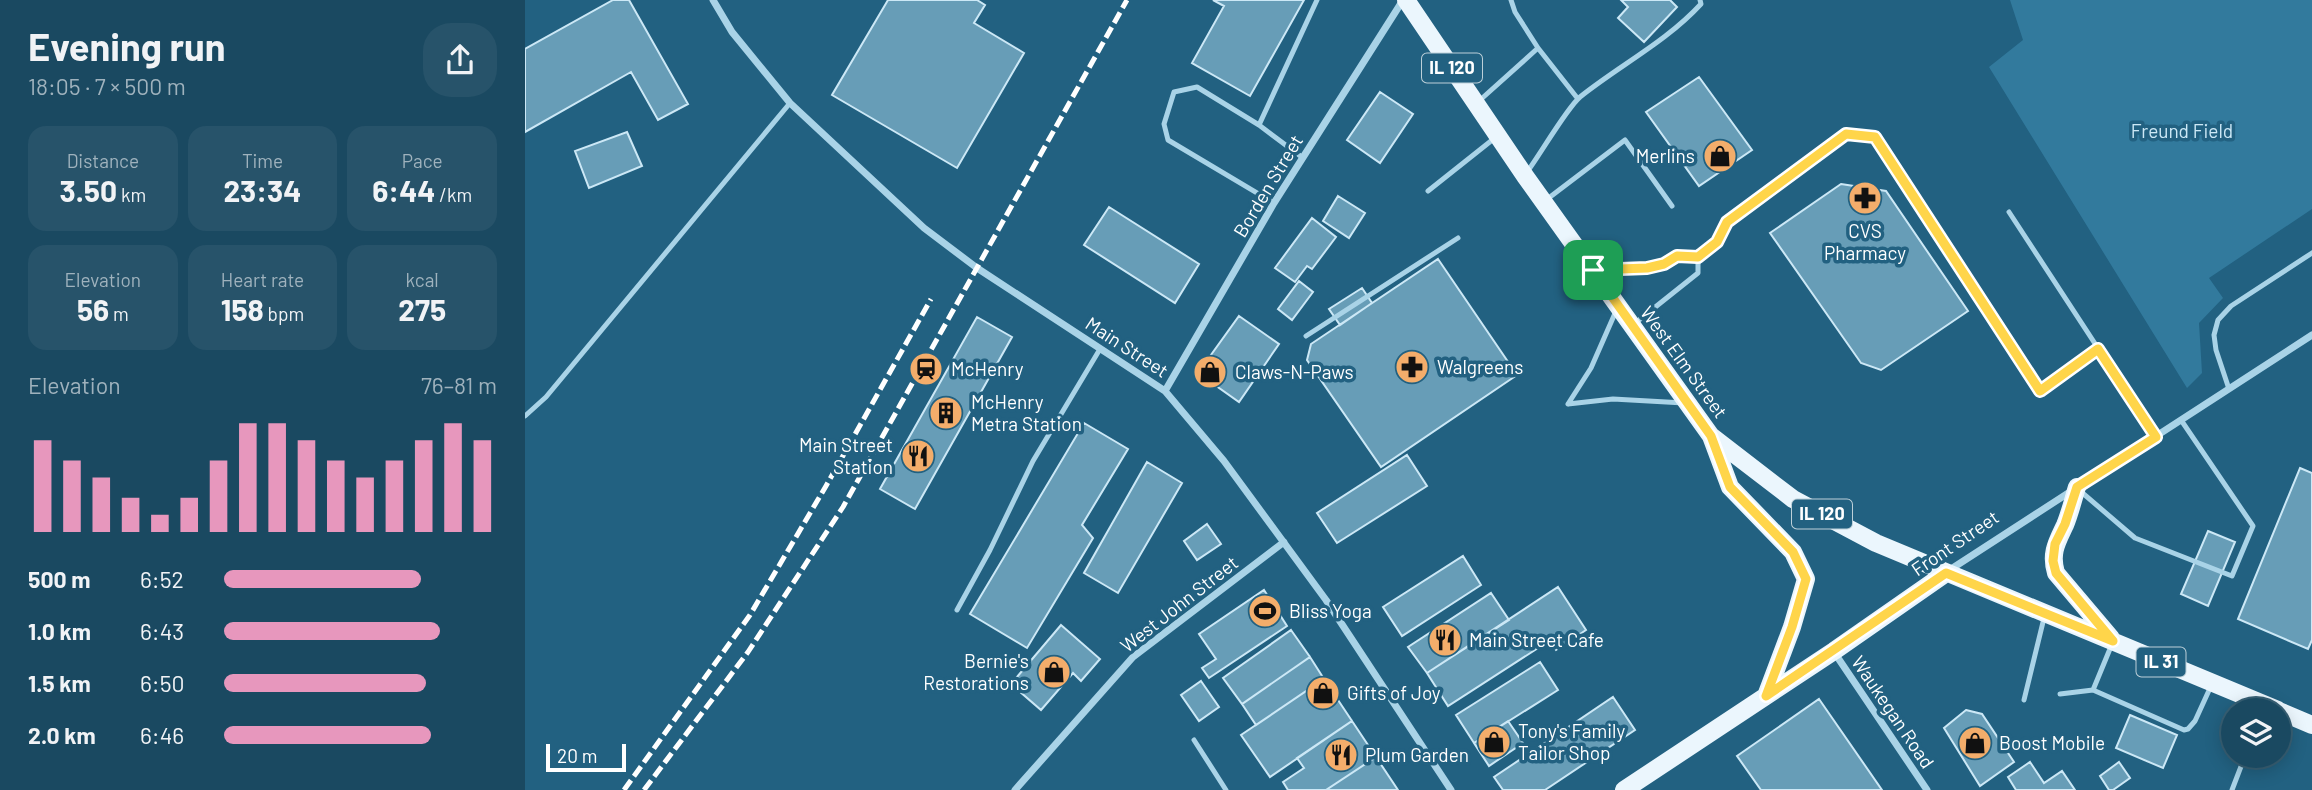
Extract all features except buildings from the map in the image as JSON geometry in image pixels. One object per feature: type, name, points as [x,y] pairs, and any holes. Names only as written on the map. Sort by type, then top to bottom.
[{"type":"main road","name":"West Elm Street","points":[[1405,0],[1525,176],[1711,436],[1793,499],[1876,543],[2246,698]]},
{"type":"main road","points":[[1711,436],[1730,487],[1793,552],[1806,579],[1792,627],[1766,696]]},
{"type":"main road","points":[[2077,487],[2065,524],[2055,544],[2053,561],[2056,573],[2113,641]]},
{"type":"main road","name":"Front Street","points":[[1624,790],[1946,573]]},
{"type":"main road","name":"West Elm Street","points":[[2291,717],[2312,725]]},
{"type":"street","name":"Main Street","points":[[713,0],[732,32],[790,103],[924,228],[977,268],[1165,391],[1224,461],[1326,600],[1451,790]]},
{"type":"street","name":"Borden Street","points":[[1165,391],[1274,203],[1405,0]]},
{"type":"street","name":"Front Street","points":[[1946,573],[2312,335]]},
{"type":"street","name":"West John Street","points":[[1015,790],[1133,657],[1284,542]]},
{"type":"street","name":"Waukegan Road","points":[[1834,651],[1927,790]]},
{"type":"lane","points":[[1259,125],[1317,0]]},
{"type":"lane","points":[[1511,0],[1515,12],[1538,48],[1578,99]]},
{"type":"lane","points":[[1525,176],[1578,99],[1636,59],[1689,17],[1701,4],[1700,0]]},
{"type":"lane","points":[[1476,103],[1538,48]]},
{"type":"lane","points":[[1274,203],[1168,141],[1164,124],[1174,92],[1197,87],[1259,125],[1303,158]]},
{"type":"lane","points":[[525,416],[546,397],[790,103]]},
{"type":"lane","points":[[1593,270],[1647,268],[1664,264],[1677,256],[1698,257],[1717,242],[1727,222],[1846,134],[1875,137],[2040,391],[2098,349]]},
{"type":"lane","points":[[1428,191],[1498,135]]},
{"type":"lane","points":[[1544,202],[1625,140],[1672,206]]},
{"type":"lane","points":[[2009,212],[2156,437]]},
{"type":"lane","points":[[1306,336],[1458,238]]},
{"type":"lane","points":[[2229,389],[2216,350],[2214,335],[2218,320],[2231,306],[2312,253]]},
{"type":"lane","points":[[1632,326],[1698,273],[1698,257]]},
{"type":"lane","points":[[1618,305],[1591,368],[1568,404],[1613,399],[1687,403]]},
{"type":"lane","points":[[957,610],[990,550],[1033,461],[1100,349]]},
{"type":"lane","points":[[2077,487],[2135,538],[2232,576],[2253,526],[2181,420]]},
{"type":"lane","points":[[2024,700],[2045,613]]},
{"type":"lane","points":[[2093,690],[2113,641]]},
{"type":"lane","points":[[2060,694],[2093,690],[2183,730],[2188,729],[2195,720],[2213,683]]},
{"type":"lane","points":[[1194,740],[1226,790]]},
{"type":"lane","points":[[2232,790],[2240,768]]},
{"type":"green space","name":"Freund Field","points":[[2010,0],[2312,0],[2312,209],[2209,278],[2223,298],[2199,323],[2202,373],[2187,388],[1989,67],[2023,40]]},
{"type":"railway","points":[[644,790],[748,652],[843,507],[1127,0]]},
{"type":"railway","points":[[624,790],[750,615],[931,299]]},
{"type":"place","name":"Merlins","points":[[1720,156]]},
{"type":"place","name":"CVS Pharmacy","points":[[1865,198]]},
{"type":"place","name":"Walgreens","points":[[1412,367]]},
{"type":"place","name":"McHenry","points":[[926,369]]},
{"type":"place","name":"Claws-N-Paws","points":[[1210,372]]},
{"type":"place","name":"McHenry Metra Station","points":[[946,413]]},
{"type":"place","name":"Main Street Station","points":[[918,456]]},
{"type":"place","name":"Bliss Yoga","points":[[1265,611]]},
{"type":"place","name":"Main Street Cafe","points":[[1445,640]]},
{"type":"place","name":"Bernie's Restorations","points":[[1054,672]]},
{"type":"place","name":"Gifts of Joy","points":[[1323,693]]},
{"type":"place","name":"Tony's Family Tailor Shop","points":[[1494,742]]},
{"type":"place","name":"Boost Mobile","points":[[1975,743]]},
{"type":"place","name":"Plum Garden","points":[[1341,755]]},
{"type":"route","points":[[1846,134],[1875,137],[2040,391],[2098,349],[2156,437],[2077,487],[2065,524],[2055,544],[2053,561],[2056,573],[2113,641],[1946,573],[1766,696],[1792,627],[1806,579],[1793,552],[1730,487],[1711,436],[1593,270],[1647,268],[1664,264],[1677,256],[1698,257],[1717,242],[1727,222],[1846,134]]}]
